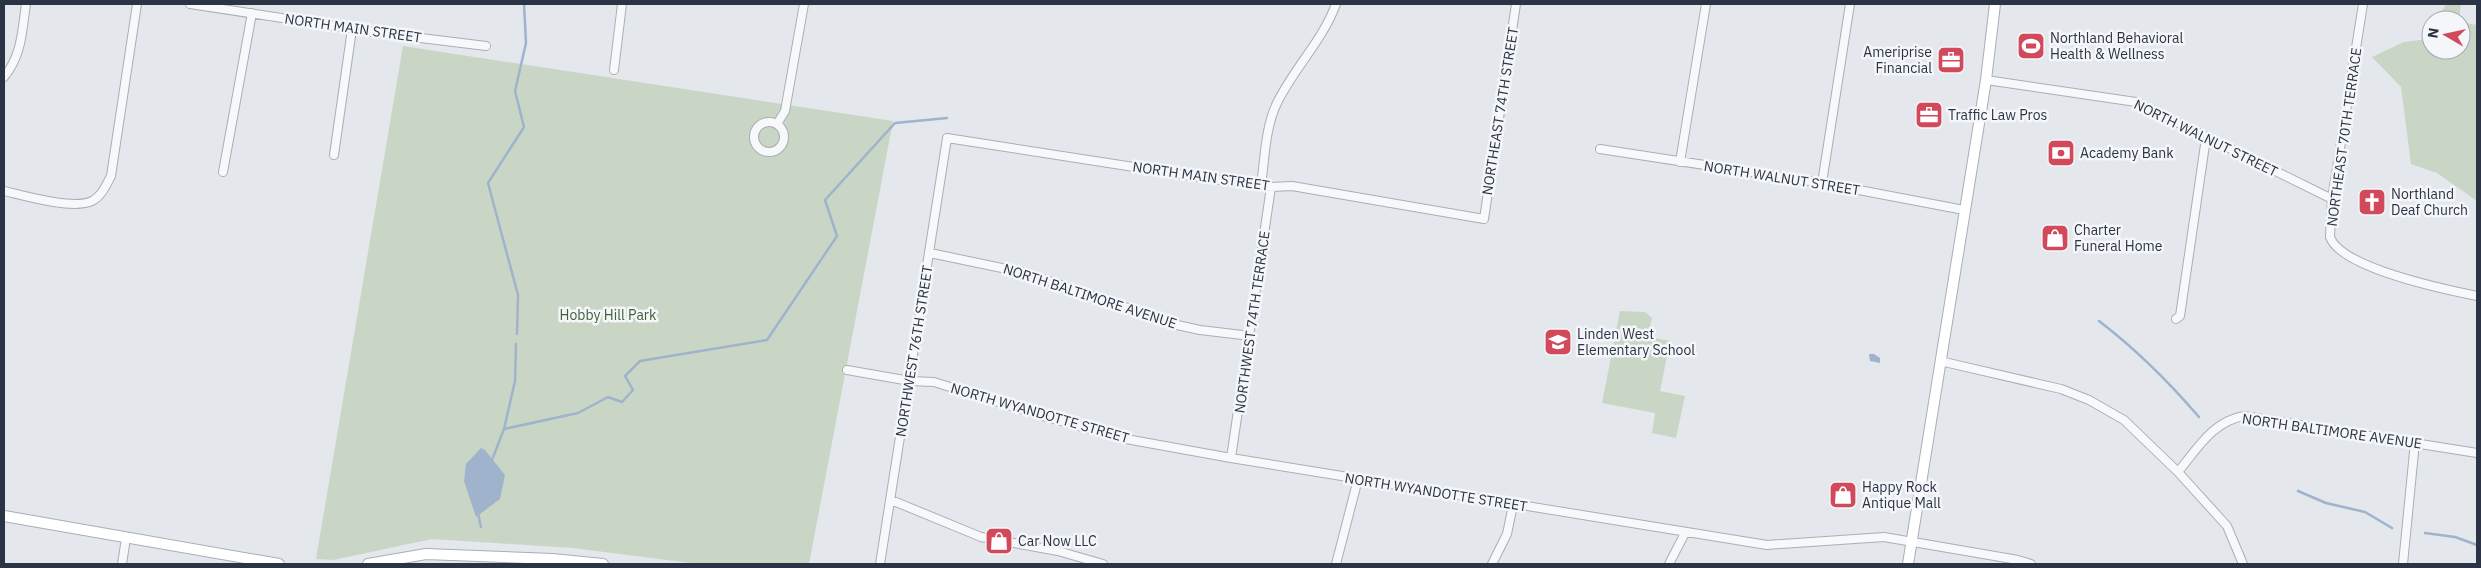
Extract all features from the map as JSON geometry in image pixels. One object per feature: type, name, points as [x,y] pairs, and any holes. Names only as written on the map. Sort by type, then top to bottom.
[{"type":"main road","points":[[1908,564],[1986,80],[1995,4]]},
{"type":"main road","points":[[4,516],[280,564]]},
{"type":"main road","points":[[368,564],[426,554],[552,559],[603,564]]},
{"type":"street","points":[[4,77],[14,63],[21,46],[26,4]]},
{"type":"street","points":[[4,191],[74,204],[84,204],[94,200],[101,194],[110,176],[137,4]]},
{"type":"street","name":"NORTH MAIN STREET","points":[[190,4],[352,29],[486,46]]},
{"type":"street","points":[[614,70],[622,4]]},
{"type":"street","points":[[776,124],[785,111],[804,4]]},
{"type":"street","points":[[1261,185],[1268,130],[1276,105],[1285,87],[1323,31],[1336,4]]},
{"type":"street","name":"NORTHEAST 74TH STREET","points":[[1484,219],[1516,4]]},
{"type":"street","points":[[1680,162],[1706,4]]},
{"type":"street","points":[[1822,183],[1850,4]]},
{"type":"street","name":"NORTHEAST 70TH TERRACE","points":[[2363,4],[2332,199],[2330,237],[2332,242],[2355,258],[2412,282],[2477,296]]},
{"type":"street","points":[[223,172],[252,13]]},
{"type":"street","points":[[334,155],[352,29]]},
{"type":"street","name":"NORTH WALNUT STREET","points":[[1986,80],[2125,99],[2147,106],[2206,138],[2332,199]]},
{"type":"street","points":[[764,123],[776,124],[783,134],[783,143],[771,152],[762,150],[754,138],[756,129],[764,123]]},
{"type":"street","name":"NORTH MAIN STREET","points":[[947,138],[1272,187],[1292,186],[1484,219]]},
{"type":"street","name":"NORTHWEST 76TH STREET","points":[[880,564],[947,138]]},
{"type":"street","points":[[2176,319],[2180,316],[2206,138]]},
{"type":"street","name":"NORTH WALNUT STREET","points":[[1600,149],[1822,183],[1964,210]]},
{"type":"street","name":"NORTHWEST 74TH TERRACE","points":[[1231,458],[1251,336],[1272,187]]},
{"type":"street","name":"NORTH BALTIMORE AVENUE","points":[[930,253],[1026,273],[1177,325],[1200,330],[1251,336]]},
{"type":"street","points":[[1940,362],[2061,389],[2089,400],[2124,420],[2178,472],[2227,526],[2243,564]]},
{"type":"street","name":"NORTH WYANDOTTE STREET","points":[[847,370],[910,381],[934,382],[1046,417],[1126,438],[1231,458],[1685,534],[1781,546],[1870,537],[1912,541],[2031,564]]},
{"type":"street","name":"NORTH BALTIMORE AVENUE","points":[[2178,472],[2213,429],[2232,418],[2244,416],[2477,453]]},
{"type":"street","points":[[2403,564],[2415,442]]},
{"type":"street","points":[[1336,564],[1358,479]]},
{"type":"street","points":[[891,500],[981,537],[1058,551],[1103,564]]},
{"type":"street","points":[[1492,564],[1506,534],[1513,505]]},
{"type":"street","points":[[1669,564],[1685,534]]},
{"type":"street","points":[[122,564],[126,538]]},
{"type":"green space","points":[[2446,4],[2461,4],[2460,10],[2443,10]]},
{"type":"green space","points":[[2471,24],[2477,25],[2477,201],[2437,173],[2411,164],[2401,87],[2372,57],[2404,42],[2421,40],[2421,60],[2471,60]]},
{"type":"green space","name":"Hobby Hill Park","points":[[403,46],[893,121],[809,564],[698,564],[573,548],[432,539],[333,560],[316,559]]},
{"type":"green space","points":[[1620,311],[1645,312],[1652,318],[1649,330],[1620,328],[1619,331],[1670,341],[1660,391],[1685,396],[1676,438],[1652,433],[1655,413],[1602,403]]},
{"type":"water","points":[[1869,354],[1874,354],[1880,358],[1880,363],[1870,361]]},
{"type":"water","points":[[481,448],[485,450],[505,475],[500,499],[476,517],[464,481],[466,464]]},
{"type":"waterway","points":[[517,334],[518,295],[488,183],[524,127],[515,91],[526,43],[524,4]]},
{"type":"waterway","points":[[492,460],[504,429],[578,413],[608,397],[622,402],[633,390],[625,376],[640,361],[767,340],[837,236],[825,200],[895,123],[947,118]]},
{"type":"waterway","points":[[2099,321],[2152,366],[2199,417]]},
{"type":"waterway","points":[[504,429],[515,381],[516,344]]},
{"type":"waterway","points":[[2298,491],[2326,503],[2365,512],[2392,528]]},
{"type":"waterway","points":[[478,513],[481,527]]},
{"type":"waterway","points":[[2425,533],[2455,537],[2477,545]]},
{"type":"place","name":"Northland Behavioral Health & Wellness","points":[[2031,46]]},
{"type":"place","name":"Ameriprise Financial","points":[[1951,60]]},
{"type":"place","name":"Traffic Law Pros","points":[[1929,115]]},
{"type":"place","name":"Academy Bank","points":[[2061,153]]},
{"type":"place","name":"Northland Deaf Church","points":[[2372,202]]},
{"type":"place","name":"Charter Funeral Home","points":[[2055,238]]},
{"type":"place","name":"Linden West Elementary School","points":[[1558,342]]},
{"type":"place","name":"Happy Rock Antique Mall","points":[[1843,495]]},
{"type":"place","name":"Car Now LLC","points":[[999,541]]}]
